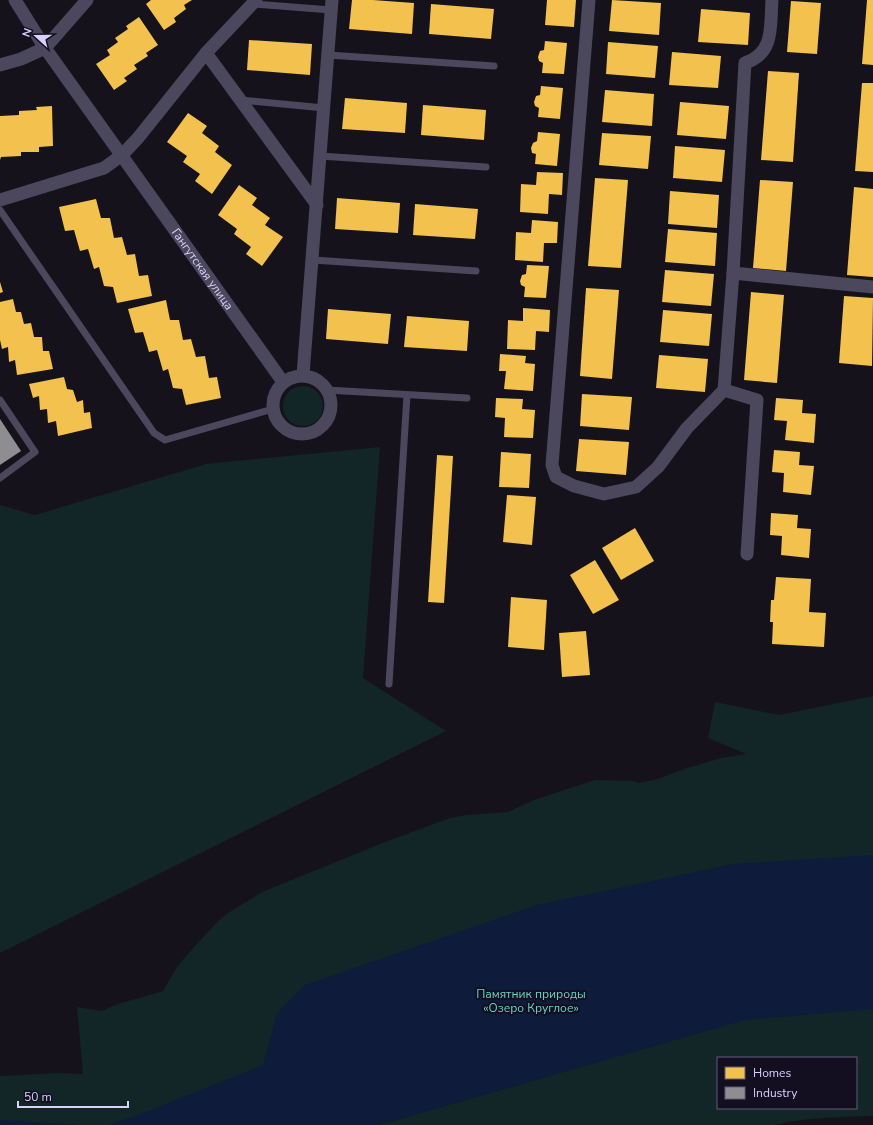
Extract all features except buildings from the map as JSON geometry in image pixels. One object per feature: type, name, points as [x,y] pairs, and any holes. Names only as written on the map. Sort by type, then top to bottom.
[{"type":"street","name":"Гангутская улица","points":[[15,0],[45,48],[283,382]]},
{"type":"street","points":[[0,66],[21,60],[45,48],[87,0]]},
{"type":"street","points":[[589,0],[552,465],[556,477],[574,486],[604,494],[636,487],[658,467],[687,428],[724,390],[733,273],[745,63],[753,60],[763,52],[768,43],[772,0]]},
{"type":"street","points":[[0,200],[104,168],[122,155],[138,138],[206,53],[254,2]]},
{"type":"street","points":[[303,375],[332,5]]},
{"type":"street","points":[[206,53],[317,205]]},
{"type":"street","points":[[733,273],[873,287]]},
{"type":"street","points":[[303,375],[319,381],[327,390],[330,397],[331,406],[329,416],[324,424],[317,430],[308,434],[289,432],[281,426],[275,418],[272,409],[275,394],[283,382],[303,375]]},
{"type":"street","points":[[724,390],[757,400],[746,554]]},
{"type":"lane","points":[[254,2],[332,5]]},
{"type":"lane","points":[[328,54],[494,66]]},
{"type":"lane","points":[[241,100],[324,108]]},
{"type":"lane","points":[[320,156],[486,167]]},
{"type":"lane","points":[[0,210],[154,433],[165,440],[272,409]]},
{"type":"lane","points":[[313,260],[476,271]]},
{"type":"lane","points":[[327,390],[467,398]]},
{"type":"lane","points":[[389,684],[407,395]]},
{"type":"lane","points":[[0,400],[35,452],[0,478]]},
{"type":"green space","points":[[303,386],[311,388],[317,392],[321,398],[323,406],[321,414],[317,420],[311,424],[303,426],[295,424],[289,420],[285,414],[283,406],[285,398],[289,392],[295,388]]},
{"type":"green space","points":[[380,447],[363,678],[446,731],[0,953],[0,505],[35,515],[206,464]]},
{"type":"green space","name":"Памятник природы «Озеро Круглое»","points":[[873,696],[873,1116],[812,1119],[775,1125],[0,1125],[0,1076],[58,1073],[83,1074],[77,1007],[102,1011],[118,1004],[163,991],[177,967],[218,921],[262,892],[385,842],[450,818],[466,815],[508,812],[534,800],[595,780],[633,781],[639,783],[658,779],[684,769],[721,758],[746,754],[708,738],[715,702],[779,715]]},
{"type":"water","name":"Памятник природы «Озеро Круглое»","points":[[873,855],[873,1009],[745,1020],[379,1125],[109,1125],[146,1112],[263,1065],[277,1013],[305,985],[537,905],[734,864]]},
{"type":"water","points":[[0,1120],[81,1125],[0,1125]]}]
